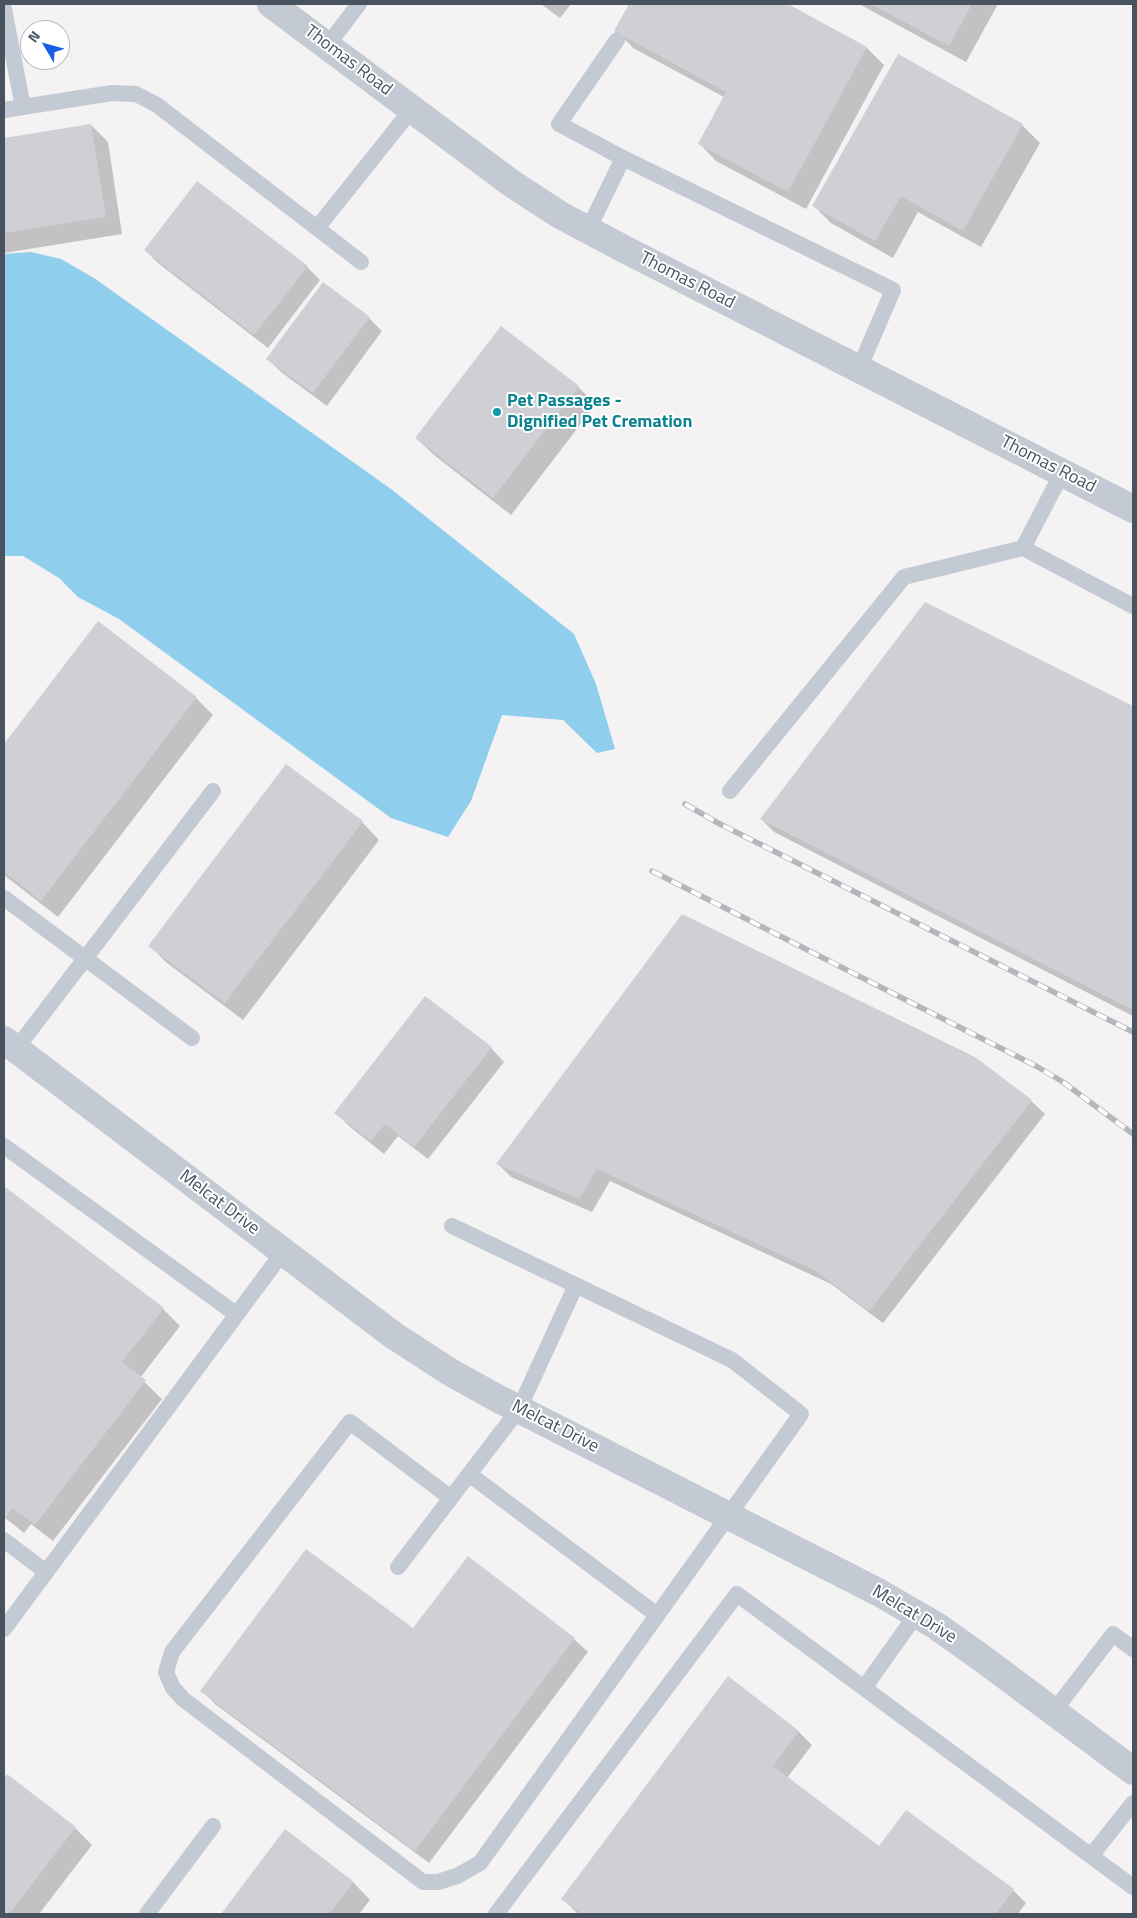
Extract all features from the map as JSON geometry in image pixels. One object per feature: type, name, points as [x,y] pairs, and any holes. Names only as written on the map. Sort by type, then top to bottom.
[{"type":"street","name":"Thomas Road","points":[[271,4],[533,198],[588,230],[1133,509]]},
{"type":"street","name":"Melcat Drive","points":[[10,1044],[393,1335],[450,1372],[878,1592],[916,1614],[983,1658],[1133,1771]]},
{"type":"lane","points":[[327,46],[359,4]]},
{"type":"lane","points":[[4,9],[23,107]]},
{"type":"lane","points":[[617,40],[559,124],[623,158],[893,290],[859,369]]},
{"type":"lane","points":[[4,110],[112,93],[136,94],[157,105],[361,262]]},
{"type":"lane","points":[[317,228],[412,109]]},
{"type":"lane","points":[[588,230],[623,158]]},
{"type":"lane","points":[[1023,548],[1062,473]]},
{"type":"lane","points":[[730,792],[904,578],[1023,548],[1133,606]]},
{"type":"lane","points":[[10,1044],[85,958],[213,791]]},
{"type":"lane","points":[[4,898],[192,1038]]},
{"type":"lane","points":[[4,1146],[236,1314]]},
{"type":"lane","points":[[451,1498],[350,1422],[172,1652],[166,1672],[173,1688],[183,1699],[423,1882],[438,1882],[457,1876],[480,1863],[801,1414],[732,1360],[452,1226]]},
{"type":"lane","points":[[4,1629],[283,1252]]},
{"type":"lane","points":[[398,1567],[519,1409],[576,1285]]},
{"type":"lane","points":[[469,1474],[657,1615]]},
{"type":"lane","points":[[4,1540],[46,1572]]},
{"type":"lane","points":[[496,1914],[737,1594],[1133,1887]]},
{"type":"lane","points":[[864,1688],[916,1614]]},
{"type":"lane","points":[[1054,1711],[1113,1634],[1133,1649]]},
{"type":"lane","points":[[1091,1856],[1133,1803]]},
{"type":"lane","points":[[147,1914],[213,1826]]},
{"type":"water","points":[[31,252],[61,259],[94,278],[391,489],[574,634],[596,684],[615,749],[597,753],[563,720],[502,715],[471,801],[448,837],[391,818],[119,619],[78,597],[59,578],[23,556],[4,556],[4,254]]},
{"type":"building","points":[[629,4],[788,4],[867,47],[788,192],[698,144],[726,92],[614,31]]},
{"type":"building","points":[[871,4],[972,4],[949,46]]},
{"type":"building","points":[[898,54],[1023,124],[963,231],[901,196],[875,241],[812,206]]},
{"type":"building","points":[[91,124],[106,217],[4,233],[4,138]]},
{"type":"building","points":[[197,181],[308,266],[254,335],[144,250]]},
{"type":"building","points":[[323,282],[370,317],[313,393],[266,359]]},
{"type":"building","name":"Pet Passages - Dignified Pet Cremation","points":[[501,326],[579,386],[493,498],[415,438]]},
{"type":"building","points":[[925,602],[1133,706],[1133,1010],[760,819]]},
{"type":"building","points":[[98,621],[197,697],[41,901],[4,872],[4,744]]},
{"type":"building","points":[[286,764],[363,821],[225,1003],[148,946]]},
{"type":"building","points":[[682,914],[975,1057],[1032,1100],[869,1311],[816,1271],[597,1169],[579,1199],[496,1164]]},
{"type":"building","points":[[425,996],[492,1047],[414,1147],[385,1124],[371,1141],[334,1113]]},
{"type":"building","points":[[4,1186],[164,1308],[122,1362],[146,1380],[35,1525],[13,1508],[6,1517],[4,1515]]},
{"type":"building","points":[[306,1549],[413,1628],[468,1556],[575,1638],[415,1851],[200,1691]]},
{"type":"building","points":[[728,1676],[799,1731],[773,1766],[879,1846],[906,1810],[1014,1889],[996,1914],[582,1914],[561,1899]]},
{"type":"building","points":[[7,1774],[76,1827],[9,1914],[4,1914],[4,1779]]},
{"type":"building","points":[[285,1829],[354,1882],[329,1914],[221,1914]]},
{"type":"railway","points":[[685,804],[718,823],[1133,1032]]},
{"type":"railway","points":[[652,871],[1036,1066],[1063,1082],[1133,1134]]},
{"type":"place","name":"Pet Passages - Dignified Pet Cremation","points":[[497,412]]}]
